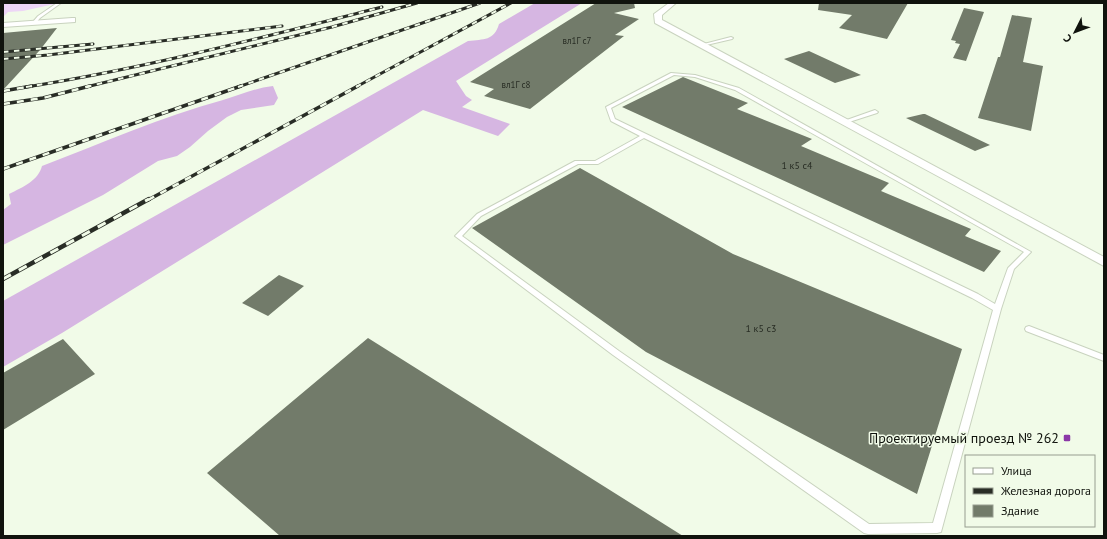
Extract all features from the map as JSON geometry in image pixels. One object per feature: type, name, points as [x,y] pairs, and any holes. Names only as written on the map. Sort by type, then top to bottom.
[{"type":"street","points":[[673,3],[658,14],[658,21],[1104,262]]},
{"type":"street","points":[[3,25],[72,20]]},
{"type":"lane","points":[[34,23],[59,3]]},
{"type":"lane","points":[[702,45],[731,38]]},
{"type":"lane","points":[[644,136],[596,163],[576,162],[479,215],[458,236],[616,353],[872,533],[937,528],[997,309],[1012,268],[1028,252],[737,89],[695,76],[673,74],[608,107],[613,120],[975,296],[997,309]]},
{"type":"lane","points":[[844,122],[875,112]]},
{"type":"lane","points":[[1029,329],[1104,358]]},
{"type":"shaded area","points":[[3,3],[79,3],[50,5],[23,11],[8,12],[3,17]]},
{"type":"shaded area","points":[[535,3],[582,3],[456,81],[466,96],[472,100],[462,107],[510,124],[498,136],[423,110],[62,333],[3,367],[3,301],[468,41],[488,38],[494,34],[499,24]]},
{"type":"shaded area","points":[[273,86],[278,98],[274,105],[241,110],[227,117],[177,156],[158,161],[103,195],[3,245],[3,210],[11,204],[9,194],[33,180],[37,176],[42,166],[177,114],[254,90]]},
{"type":"building","points":[[596,3],[634,3],[635,8],[614,13],[639,19],[615,35],[624,36],[530,109],[484,96],[494,89],[470,82]]},
{"type":"building","points":[[819,3],[908,3],[887,39],[839,28],[852,15],[818,10]]},
{"type":"building","points":[[964,8],[984,12],[966,61],[953,58],[960,44],[951,40]]},
{"type":"building","points":[[1012,15],[1032,18],[1023,62],[1043,66],[1031,131],[978,118],[998,57],[1000,57]]},
{"type":"building","points":[[57,28],[40,50],[3,90],[3,33]]},
{"type":"building","points":[[809,51],[861,75],[835,83],[784,59]]},
{"type":"building","points":[[683,77],[748,103],[737,109],[812,139],[801,146],[889,183],[881,191],[971,229],[965,236],[1001,251],[984,272],[622,107]]},
{"type":"building","points":[[923,114],[990,145],[975,151],[906,118]]},
{"type":"building","points":[[580,168],[733,254],[962,349],[917,494],[646,352],[472,228]]},
{"type":"building","points":[[279,275],[304,286],[268,316],[242,303]]},
{"type":"building","points":[[368,338],[683,536],[280,536],[207,473]]},
{"type":"building","points":[[63,339],[95,374],[3,430],[3,373]]},
{"type":"railway","points":[[88,87],[332,27],[417,3]]},
{"type":"railway","points":[[238,87],[480,3]]},
{"type":"railway","points":[[356,87],[511,3]]},
{"type":"railway","points":[[26,87],[116,71],[382,7]]},
{"type":"railway","points":[[3,59],[48,55],[282,26]]},
{"type":"railway","points":[[3,52],[93,44]]},
{"type":"railway","points":[[3,91],[32,86]]},
{"type":"railway","points":[[3,169],[241,86]]},
{"type":"railway","points":[[148,200],[358,86]]},
{"type":"railway","points":[[3,104],[43,98],[88,87]]},
{"type":"railway","points":[[3,279],[149,199]]},
{"type":"place","name":"Проектируемый проезд № 262","points":[[1067,438]]}]
